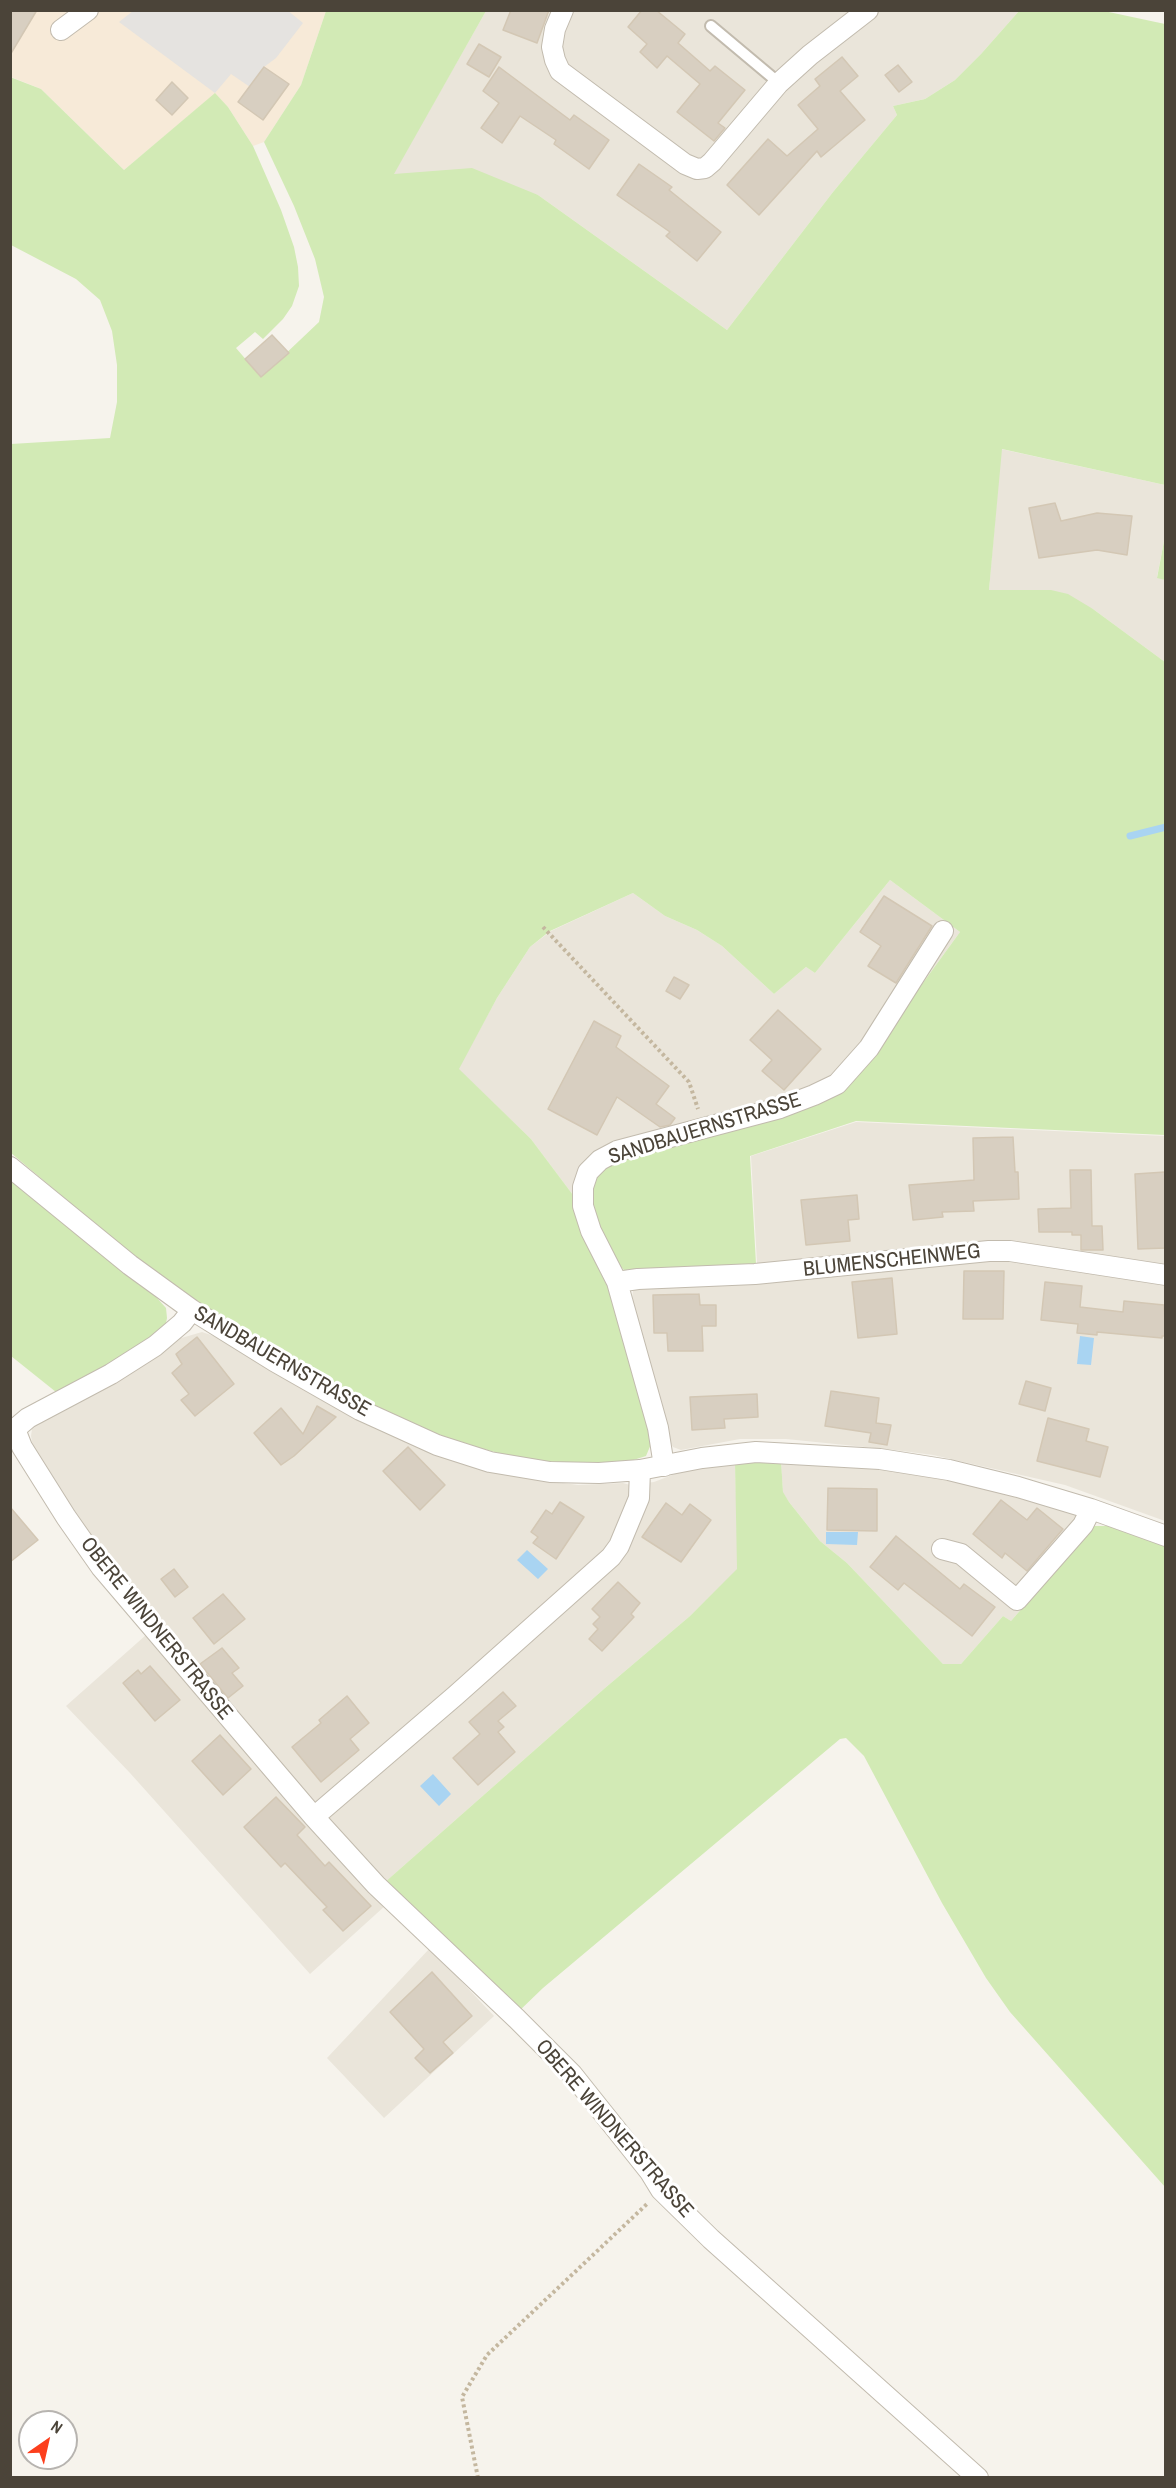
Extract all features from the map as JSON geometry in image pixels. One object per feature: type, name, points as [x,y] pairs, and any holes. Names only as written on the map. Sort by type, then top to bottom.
[{"type":"street","points":[[61,30],[88,10]]},
{"type":"street","points":[[564,10],[555,29],[552,47],[560,71],[686,164],[697,169],[705,168],[712,162],[779,83],[810,55],[868,10]]},
{"type":"street","name":"SANDBAUERNSTRASSE","points":[[664,1466],[658,1428],[617,1282],[591,1232],[583,1206],[583,1187],[588,1172],[600,1160],[617,1151],[780,1108],[837,1084],[869,1048],[943,931]]},
{"type":"street","name":"SANDBAUERNSTRASSE","points":[[10,1167],[130,1265],[192,1310],[274,1361],[360,1410],[436,1445],[490,1462],[550,1472],[599,1473],[640,1470],[702,1458],[756,1452],[880,1459],[949,1470],[1018,1486],[1166,1536]]},
{"type":"street","name":"BLUMENSCHEINWEG","points":[[617,1282],[754,1274],[989,1251],[1010,1251],[1166,1275]]},
{"type":"street","name":"OBERE WINDNERSTRASSE","points":[[192,1310],[182,1323],[155,1346],[111,1374],[28,1418],[13,1430],[66,1517],[101,1567],[314,1816],[376,1885],[572,2074],[645,2165],[662,2190],[711,2239],[978,2478]]},
{"type":"street","points":[[314,1816],[464,1689],[611,1557],[619,1546],[639,1498],[640,1470]]},
{"type":"street","points":[[942,1549],[961,1554],[1017,1600],[1083,1526],[1091,1509]]},
{"type":"lane","points":[[711,26],[779,83]]},
{"type":"path","points":[[543,927],[689,1082],[704,1127]]},
{"type":"path","points":[[478,2478],[462,2397],[487,2355],[662,2190]]},
{"type":"shaded area","points":[[287,10],[303,23],[276,58],[264,67],[250,87],[231,74],[215,93],[119,22],[133,11]]},
{"type":"shaded area","points":[[10,11],[326,11],[301,85],[264,142],[253,146],[228,107],[215,94],[124,170],[41,89],[11,77]]},
{"type":"shaded area","points":[[486,11],[1019,11],[955,80],[925,99],[893,106],[897,115],[833,192],[727,330],[538,195],[393,174]]},
{"type":"shaded area","points":[[1001,449],[1165,485],[1165,536],[1157,577],[1165,580],[1165,662],[1093,609],[989,590]]},
{"type":"shaded area","points":[[890,880],[960,932],[859,1070],[576,1199],[531,1139],[458,1069],[497,998],[530,947],[551,931],[633,893],[665,916],[697,930],[722,946],[774,994],[806,967],[815,973]]},
{"type":"shaded area","points":[[856,1122],[1165,1136],[1165,1521],[1065,1485],[933,1455],[786,1439],[740,1439],[681,1450],[673,1447],[668,1439],[632,1298],[633,1291],[637,1287],[758,1280],[751,1156]]},
{"type":"shaded area","points":[[202,1332],[226,1340],[413,1444],[481,1469],[578,1485],[623,1483],[630,1485],[654,1482],[696,1466],[735,1463],[738,1569],[690,1616],[384,1883],[386,1905],[310,1974],[130,1773],[66,1706],[146,1635],[74,1520],[33,1447],[32,1429],[36,1423],[127,1373],[178,1339]]},
{"type":"shaded area","points":[[781,1461],[877,1466],[968,1482],[1069,1509],[1093,1526],[1011,1621],[1003,1616],[961,1664],[943,1664],[847,1563],[820,1541],[783,1493]]},
{"type":"shaded area","points":[[430,1948],[494,2016],[384,2118],[327,2058]]},
{"type":"green space","points":[[326,11],[486,11],[394,174],[472,168],[538,195],[727,330],[833,192],[897,115],[893,106],[925,99],[955,80],[1019,11],[1104,11],[1165,24],[1165,485],[1002,449],[989,590],[1051,590],[1068,594],[1093,609],[1165,662],[1165,1135],[856,1121],[750,1156],[756,1264],[624,1270],[614,1260],[591,1207],[591,1181],[610,1160],[805,1106],[885,1035],[960,932],[890,880],[815,973],[806,967],[774,994],[722,946],[697,930],[665,916],[633,893],[550,931],[530,947],[497,998],[459,1069],[531,1139],[576,1199],[612,1288],[654,1437],[646,1456],[627,1462],[598,1465],[557,1464],[520,1459],[451,1440],[386,1412],[301,1366],[194,1301],[112,1238],[11,1153],[11,444],[110,438],[117,402],[117,365],[112,331],[100,300],[76,279],[11,245],[10,77],[41,89],[124,170],[215,93],[228,107],[253,146],[281,210],[294,247],[298,267],[299,286],[292,306],[283,319],[263,339],[255,332],[236,348],[261,377],[319,322],[324,297],[315,259],[294,206],[264,142],[301,85]]},
{"type":"green space","points":[[1165,536],[1165,580],[1157,578]]},
{"type":"green space","points":[[10,1177],[157,1298],[166,1308],[165,1328],[143,1349],[56,1392],[11,1356]]},
{"type":"green space","points":[[781,1461],[783,1492],[820,1541],[847,1563],[943,1664],[961,1664],[1003,1616],[1011,1621],[1093,1526],[1112,1526],[1165,1544],[1165,2187],[1010,2012],[986,1978],[942,1903],[864,1756],[846,1738],[840,1739],[543,1988],[516,2014],[384,1883],[690,1616],[737,1569],[735,1463]]},
{"type":"water","points":[[1080,1336],[1094,1338],[1091,1365],[1077,1364]]},
{"type":"water","points":[[826,1532],[858,1532],[857,1545],[826,1544]]},
{"type":"water","points":[[527,1550],[548,1569],[538,1579],[517,1560]]},
{"type":"water","points":[[433,1774],[451,1794],[439,1806],[420,1786]]},
{"type":"building","points":[[10,10],[37,10],[10,55]]},
{"type":"building","points":[[511,10],[549,10],[537,43],[503,30]]},
{"type":"building","points":[[642,10],[656,10],[685,34],[678,43],[710,71],[715,66],[745,90],[718,123],[725,128],[714,141],[677,112],[700,84],[667,56],[657,68],[640,52],[647,44],[628,27]]},
{"type":"building","points":[[479,44],[501,57],[489,77],[467,64]]},
{"type":"building","points":[[842,57],[858,76],[840,91],[865,120],[821,157],[817,151],[759,215],[727,185],[768,139],[787,156],[818,129],[798,105],[820,86],[815,79]]},
{"type":"building","points":[[898,65],[912,82],[899,92],[885,75]]},
{"type":"building","points":[[264,67],[289,84],[263,120],[238,102]]},
{"type":"building","points":[[499,67],[570,120],[574,115],[609,140],[589,169],[554,144],[556,140],[520,116],[502,143],[481,128],[499,103],[483,91]]},
{"type":"building","points":[[172,82],[188,98],[172,115],[156,100]]},
{"type":"building","points":[[639,164],[672,187],[669,190],[721,232],[697,261],[666,236],[670,232],[617,195]]},
{"type":"building","points":[[272,335],[289,353],[261,377],[245,359]]},
{"type":"building","points":[[1055,503],[1061,521],[1097,513],[1132,516],[1127,555],[1097,550],[1039,558],[1029,508]]},
{"type":"building","points":[[884,896],[932,926],[896,983],[868,966],[881,946],[860,932]]},
{"type":"building","points":[[674,977],[689,985],[680,999],[666,991]]},
{"type":"building","points":[[778,1010],[821,1049],[784,1090],[762,1071],[772,1060],[750,1040]]},
{"type":"building","points":[[594,1021],[621,1036],[616,1047],[669,1086],[656,1104],[675,1118],[670,1125],[660,1127],[617,1097],[597,1135],[548,1109]]},
{"type":"building","points":[[1013,1137],[1019,1199],[973,1201],[974,1211],[942,1212],[943,1217],[913,1220],[909,1185],[974,1180],[973,1138]]},
{"type":"building","points":[[1070,1170],[1091,1170],[1092,1226],[1102,1226],[1103,1250],[1081,1250],[1081,1235],[1072,1235],[1072,1232],[1039,1232],[1038,1209],[1071,1208]]},
{"type":"building","points":[[1165,1172],[1166,1248],[1138,1249],[1135,1174]]},
{"type":"building","points":[[857,1195],[859,1219],[848,1220],[850,1241],[806,1245],[801,1200]]},
{"type":"building","points":[[964,1271],[1004,1271],[1003,1319],[963,1319]]},
{"type":"building","points":[[892,1278],[897,1334],[858,1338],[852,1282]]},
{"type":"building","points":[[1045,1282],[1082,1286],[1080,1307],[1123,1312],[1124,1301],[1164,1305],[1166,1336],[1162,1338],[1097,1332],[1097,1335],[1077,1333],[1078,1324],[1041,1320]]},
{"type":"building","points":[[699,1294],[700,1305],[716,1305],[716,1326],[702,1326],[703,1351],[668,1351],[667,1333],[654,1333],[653,1295]]},
{"type":"building","points":[[197,1337],[234,1384],[195,1416],[181,1400],[189,1394],[172,1373],[182,1364],[176,1354]]},
{"type":"building","points":[[1026,1381],[1051,1388],[1045,1411],[1019,1404]]},
{"type":"building","points":[[831,1391],[879,1398],[876,1423],[891,1425],[887,1445],[869,1442],[871,1433],[825,1426]]},
{"type":"building","points":[[757,1394],[758,1417],[724,1419],[725,1428],[692,1430],[690,1397]]},
{"type":"building","points":[[317,1406],[336,1417],[281,1465],[254,1433],[281,1408],[303,1434]]},
{"type":"building","points":[[1048,1418],[1089,1429],[1086,1441],[1108,1447],[1100,1477],[1037,1461]]},
{"type":"building","points":[[408,1447],[445,1485],[420,1510],[383,1471]]},
{"type":"building","points":[[828,1488],[877,1489],[877,1531],[827,1530]]},
{"type":"building","points":[[1001,1500],[1027,1520],[1037,1508],[1063,1529],[1027,1571],[1005,1553],[1002,1558],[973,1534]]},
{"type":"building","points":[[560,1502],[584,1517],[556,1559],[533,1543],[538,1537],[531,1532],[546,1510],[552,1514]]},
{"type":"building","points":[[666,1503],[682,1515],[690,1504],[711,1520],[681,1562],[642,1537]]},
{"type":"building","points":[[10,1507],[38,1540],[10,1562]]},
{"type":"building","points":[[896,1536],[960,1589],[964,1584],[995,1607],[972,1636],[904,1583],[898,1590],[870,1567]]},
{"type":"building","points":[[174,1569],[188,1587],[175,1597],[161,1579]]},
{"type":"building","points":[[618,1582],[640,1603],[631,1614],[634,1617],[602,1651],[589,1639],[598,1629],[593,1624],[600,1617],[592,1609]]},
{"type":"building","points":[[223,1594],[245,1619],[214,1644],[193,1618]]},
{"type":"building","points":[[222,1648],[239,1668],[232,1673],[243,1686],[228,1698],[200,1664]]},
{"type":"building","points":[[150,1666],[180,1700],[155,1721],[123,1683],[138,1670],[141,1674]]},
{"type":"building","points":[[503,1692],[516,1706],[498,1721],[504,1727],[498,1732],[515,1752],[478,1785],[453,1758],[480,1734],[469,1722]]},
{"type":"building","points":[[347,1696],[369,1723],[350,1739],[359,1750],[321,1782],[292,1747],[321,1723],[319,1720]]},
{"type":"building","points":[[220,1735],[251,1769],[223,1795],[192,1761]]},
{"type":"building","points":[[276,1797],[305,1827],[297,1835],[325,1866],[329,1862],[371,1906],[343,1931],[323,1910],[327,1907],[285,1863],[281,1867],[244,1827]]},
{"type":"building","points":[[432,1972],[472,2016],[443,2042],[453,2053],[430,2073],[415,2058],[424,2049],[390,2012]]},
{"type":"waterway","points":[[1130,836],[1166,827]]}]
